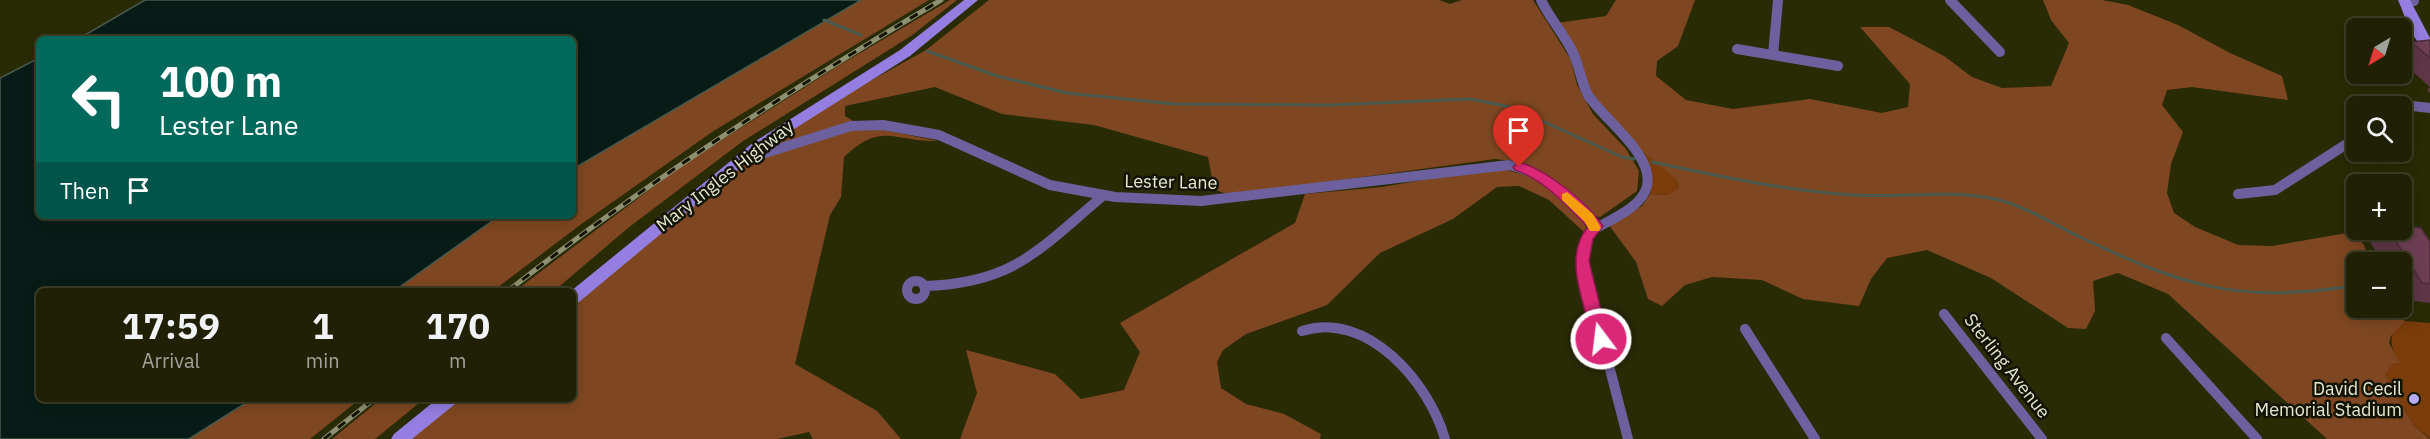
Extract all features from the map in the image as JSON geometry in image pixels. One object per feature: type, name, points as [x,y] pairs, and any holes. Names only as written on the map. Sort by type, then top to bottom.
[{"type":"street","name":"Mary Ingles Highway","points":[[576,296],[738,161],[782,128],[905,53],[972,0]]},
{"type":"street","points":[[1541,0],[1553,24],[1574,54],[1587,94],[1638,153],[1647,170],[1647,187],[1643,196],[1630,209],[1596,226],[1587,237],[1582,271],[1628,439]]},
{"type":"street","points":[[1773,55],[1778,0]]},
{"type":"street","points":[[1950,0],[2000,52]]},
{"type":"street","points":[[2409,0],[2430,36]]},
{"type":"street","points":[[2409,0],[2419,33],[2430,46]]},
{"type":"street","points":[[1737,49],[1838,66]]},
{"type":"street","points":[[2412,106],[2430,108]]},
{"type":"street","name":"Lester Lane","points":[[738,161],[850,126],[883,124],[939,135],[1039,182],[1104,195],[1212,201],[1509,165],[1530,170],[1552,184],[1596,226]]},
{"type":"street","points":[[2238,194],[2276,190],[2346,144]]},
{"type":"street","points":[[925,286],[980,282],[1008,272],[1032,256],[1104,195]]},
{"type":"street","name":"Sterling Avenue","points":[[1944,314],[2042,439]]},
{"type":"street","points":[[1302,331],[1323,324],[1332,326],[1360,336],[1392,357],[1427,395],[1445,439]]},
{"type":"street","points":[[1745,329],[1815,439]]},
{"type":"street","points":[[2166,338],[2257,439]]},
{"type":"street","points":[[400,439],[445,402]]},
{"type":"shaded area","points":[[861,0],[929,0],[712,132],[580,225],[497,288],[398,288],[495,219],[576,219],[576,167]]},
{"type":"shaded area","points":[[950,0],[957,0],[911,36],[743,141],[628,228],[558,288],[519,288],[681,166],[838,66]]},
{"type":"shaded area","points":[[989,0],[1439,0],[1450,4],[1462,0],[1533,0],[1571,60],[1577,85],[1593,114],[1626,149],[1639,171],[1637,191],[1600,217],[1594,216],[1543,172],[1522,162],[1495,159],[1229,195],[1214,189],[1208,157],[1094,125],[1002,114],[935,87],[845,106],[845,116],[855,122],[746,158],[829,104],[926,50]]},
{"type":"shaded area","points":[[1616,0],[1695,0],[1678,46],[1657,61],[1656,76],[1686,100],[1733,109],[1810,99],[1882,113],[1908,107],[1910,84],[1860,27],[1889,27],[1944,56],[1972,77],[2002,88],[2051,86],[2069,43],[2051,20],[2043,0],[2102,0],[2128,5],[2178,25],[2230,53],[2282,76],[2288,100],[2192,87],[2167,90],[2162,105],[2183,132],[2171,164],[2167,193],[2174,213],[2195,227],[2238,245],[2272,246],[2346,233],[2346,240],[2360,240],[2366,252],[2346,252],[2346,318],[2401,318],[2405,321],[2391,336],[2389,343],[2400,363],[2394,363],[2385,374],[2413,425],[2430,439],[2327,439],[2168,294],[2118,273],[2093,281],[2095,311],[2086,329],[2068,328],[1991,278],[1927,250],[1887,258],[1871,279],[1859,306],[1803,299],[1762,280],[1712,277],[1685,285],[1662,306],[1648,299],[1636,262],[1609,225],[1642,206],[1650,194],[1668,195],[1679,188],[1676,179],[1637,147],[1592,97],[1557,23],[1606,16]]},
{"type":"shaded area","points":[[874,128],[938,141],[879,136],[857,146],[844,157],[841,197],[830,215],[795,364],[877,411],[901,439],[813,439],[809,432],[777,439],[406,439],[450,402],[576,402],[576,299],[737,166],[845,130]]},
{"type":"shaded area","points":[[1637,147],[1676,178],[1679,189],[1668,195],[1650,194],[1652,181],[1650,169]]},
{"type":"shaded area","points":[[1503,169],[1539,179],[1573,206],[1586,227],[1584,232],[1549,200],[1519,186],[1497,187],[1453,219],[1380,253],[1327,305],[1246,334],[1223,350],[1217,362],[1221,388],[1246,404],[1284,414],[1321,434],[1320,439],[960,439],[977,393],[966,350],[1055,374],[1081,399],[1124,390],[1140,352],[1120,323],[1295,223],[1305,194],[1382,187],[1480,170]]},
{"type":"shaded area","name":"David Cecil Memorial Stadium","points":[[2405,321],[2430,323],[2430,438],[2413,425],[2385,374],[2394,362],[2399,363],[2393,351],[2392,335]]},
{"type":"shaded area","points":[[247,402],[356,402],[310,439],[189,439]]},
{"type":"shaded area","points":[[377,402],[420,402],[375,439],[332,439]]},
{"type":"water","points":[[145,0],[861,0],[576,167],[576,36],[83,36]]},
{"type":"water","points":[[36,60],[36,219],[495,219],[398,288],[36,288],[36,402],[247,402],[189,439],[0,439],[0,78]]},
{"type":"building","points":[[2430,40],[2430,58],[2412,43]]},
{"type":"building","points":[[2412,227],[2421,228],[2430,242],[2430,284],[2422,283],[2412,267],[2412,252],[2403,252],[2395,240],[2412,240]]},
{"type":"waterway","points":[[824,20],[861,35]]},
{"type":"waterway","points":[[927,51],[997,76],[1067,93],[1174,104],[1330,105],[1470,99],[1511,107],[1622,157],[1634,159]]},
{"type":"waterway","points":[[1652,162],[1753,182],[1829,193],[1872,196],[1943,194],[1995,199],[2029,211],[2149,268],[2209,286],[2271,293],[2345,287]]},
{"type":"railway","points":[[512,288],[612,212],[720,138],[941,0]]},
{"type":"railway","points":[[324,439],[370,402]]},
{"type":"slow traffic","points":[[1567,197],[1596,226],[1595,228]]},
{"type":"place","name":"David Cecil Memorial Stadium","points":[[2414,399]]},
{"type":"route","points":[[1519,167],[1533,171],[1552,184],[1596,226],[1587,237],[1582,271],[1601,339]]}]
